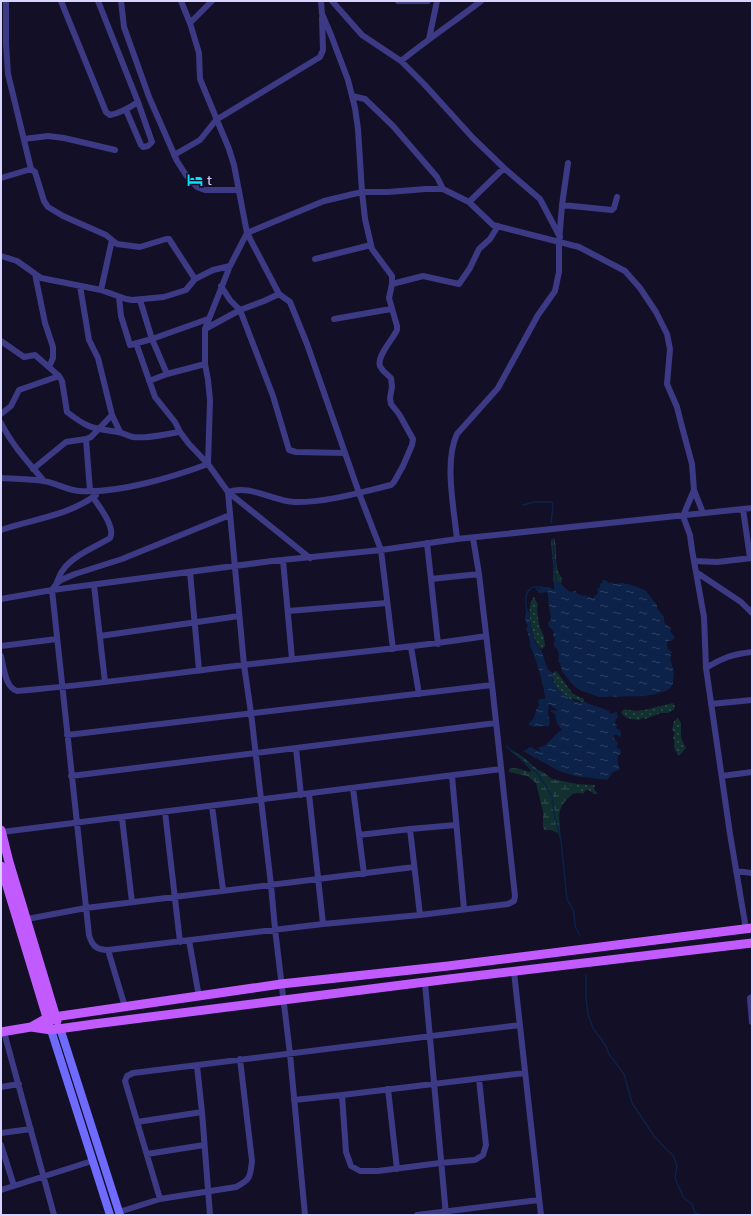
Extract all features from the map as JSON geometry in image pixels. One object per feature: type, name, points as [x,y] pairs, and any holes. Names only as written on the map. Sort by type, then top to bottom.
[{"type":"main road","points":[[1,831],[27,919],[55,1029]]},
{"type":"main road","points":[[1,868],[52,1018]]},
{"type":"main road","points":[[31,1028],[52,1018],[281,984],[448,966],[749,929]]},
{"type":"main road","points":[[2,1032],[31,1028],[55,1029],[449,979],[752,943]]},
{"type":"main road","points":[[448,966],[449,979]]},
{"type":"street","points":[[6,1],[4,64],[31,169],[35,172],[44,201],[48,207],[63,216],[106,235],[122,246],[140,247],[168,238],[195,279]]},
{"type":"street","points":[[60,1],[104,108],[110,115],[126,110],[138,102]]},
{"type":"street","points":[[98,1],[138,102],[152,142],[151,144],[143,147],[141,145],[126,110]]},
{"type":"street","points":[[121,1],[124,27],[149,97],[179,165],[186,175],[201,189],[239,190]]},
{"type":"street","points":[[181,1],[190,23],[199,53],[200,79],[229,149],[234,165],[247,233],[279,294],[290,302],[307,344],[359,493],[381,550],[393,649]]},
{"type":"street","points":[[190,23],[212,1]]},
{"type":"street","points":[[174,155],[200,140],[216,120],[320,57],[323,50],[321,1]]},
{"type":"street","points":[[332,1],[362,35],[401,61],[429,89],[473,138],[504,168],[540,199],[560,240]]},
{"type":"street","points":[[398,1],[428,1]]},
{"type":"street","points":[[428,39],[437,1]]},
{"type":"street","points":[[401,61],[480,1]]},
{"type":"street","points":[[228,492],[241,489],[284,501],[294,502],[321,500],[391,485],[394,482],[412,445],[413,439],[409,431],[390,401],[392,387],[391,378],[382,370],[379,362],[397,330],[389,298],[392,276],[374,252],[371,245],[365,219],[362,192],[357,119],[342,63],[322,14]]},
{"type":"street","points":[[352,96],[365,99],[393,126],[437,177],[443,190]]},
{"type":"street","points":[[24,139],[48,136],[64,138],[115,150]]},
{"type":"street","points":[[457,539],[451,466],[455,439],[466,423],[498,388],[538,315],[555,291],[559,272],[562,205],[568,163]]},
{"type":"street","points":[[469,202],[504,168]]},
{"type":"street","points":[[1,178],[31,169]]},
{"type":"street","points":[[208,464],[210,400],[205,364],[205,329],[221,286],[247,233],[324,201],[362,192],[388,192],[426,189],[443,190],[469,202],[489,223],[560,240],[590,251],[625,271],[640,288],[656,312],[667,334],[670,352],[667,384],[676,402],[680,423],[692,464],[694,490],[704,513]]},
{"type":"street","points":[[562,205],[612,210],[617,197]]},
{"type":"street","points":[[392,284],[423,276],[459,284],[470,268],[479,249],[490,239],[498,226]]},
{"type":"street","points":[[101,290],[112,240]]},
{"type":"street","points":[[315,259],[371,245]]},
{"type":"street","points":[[1,256],[17,261],[41,278],[101,290],[132,300],[164,297],[186,290],[195,279],[213,270],[230,266]]},
{"type":"street","points":[[35,274],[52,348],[52,358],[48,367]]},
{"type":"street","points":[[80,286],[88,340],[98,358],[112,415],[120,432]]},
{"type":"street","points":[[221,286],[230,300],[240,310],[273,396],[289,450],[296,452],[345,453]]},
{"type":"street","points":[[205,329],[240,310],[279,294]]},
{"type":"street","points":[[119,297],[121,316],[130,344],[152,339],[208,319]]},
{"type":"street","points":[[140,300],[152,339],[167,374]]},
{"type":"street","points":[[334,319],[391,309]]},
{"type":"street","points":[[1,341],[24,357],[35,355],[59,376],[64,386],[67,412],[86,426],[99,430],[120,432],[134,437],[180,432]]},
{"type":"street","points":[[136,343],[155,397],[175,422],[189,444],[208,464],[228,492],[310,558]]},
{"type":"street","points":[[149,381],[167,374],[205,364]]},
{"type":"street","points":[[1,414],[11,406],[19,390],[59,376]]},
{"type":"street","points":[[34,469],[66,442],[86,439],[99,430],[112,415]]},
{"type":"street","points":[[1,423],[6,434],[17,450],[44,481]]},
{"type":"street","points":[[86,439],[92,494],[110,525],[112,534],[110,538],[76,558],[66,566],[52,590],[88,935],[94,946],[99,950],[180,942],[275,929],[420,915],[508,904],[514,901],[515,896],[492,685],[479,574],[473,538]]},
{"type":"street","points":[[1,530],[71,510],[86,502],[92,494],[102,490],[177,475],[208,464]]},
{"type":"street","points":[[1,478],[44,481],[92,494]]},
{"type":"street","points":[[694,490],[683,516],[690,535],[704,617],[706,668],[711,704],[736,871],[749,929]]},
{"type":"street","points":[[228,492],[244,665],[256,753],[290,1054],[305,1215]]},
{"type":"street","points":[[1,599],[52,590],[283,560],[381,550],[457,539],[752,508]]},
{"type":"street","points":[[694,561],[717,562],[751,558],[743,509]]},
{"type":"street","points":[[57,583],[75,574],[122,559],[230,516]]},
{"type":"street","points":[[427,543],[438,644]]},
{"type":"street","points":[[283,560],[292,659]]},
{"type":"street","points":[[190,572],[199,670]]},
{"type":"street","points":[[696,572],[741,602],[752,613]]},
{"type":"street","points":[[431,579],[479,574]]},
{"type":"street","points":[[94,585],[106,682]]},
{"type":"street","points":[[288,611],[387,603]]},
{"type":"street","points":[[100,636],[239,616]]},
{"type":"street","points":[[1,656],[9,685],[13,690],[17,691],[62,688],[292,659],[438,644],[486,636]]},
{"type":"street","points":[[1,646],[57,639]]},
{"type":"street","points":[[411,646],[419,694]]},
{"type":"street","points":[[706,668],[726,657],[735,654],[752,652]]},
{"type":"street","points":[[67,735],[492,685]]},
{"type":"street","points":[[711,704],[752,700]]},
{"type":"street","points":[[71,776],[496,723]]},
{"type":"street","points":[[296,748],[301,795]]},
{"type":"street","points":[[1,831],[122,818],[501,769]]},
{"type":"street","points":[[722,776],[752,772]]},
{"type":"street","points":[[452,776],[464,909]]},
{"type":"street","points":[[353,788],[364,874]]},
{"type":"street","points":[[308,794],[323,924]]},
{"type":"street","points":[[212,806],[223,890]]},
{"type":"street","points":[[165,812],[180,942]]},
{"type":"street","points":[[122,818],[132,902]]},
{"type":"street","points":[[359,836],[410,829],[456,825]]},
{"type":"street","points":[[410,829],[420,915]]},
{"type":"street","points":[[27,919],[86,908],[175,896],[414,867]]},
{"type":"street","points":[[736,871],[752,873]]},
{"type":"street","points":[[189,940],[199,997]]},
{"type":"street","points":[[108,950],[125,1007]]},
{"type":"street","points":[[514,972],[541,1215]]},
{"type":"street","points":[[424,983],[440,1163],[446,1213]]},
{"type":"street","points":[[752,997],[750,998],[752,1022]]},
{"type":"street","points":[[160,1199],[125,1081],[127,1076],[133,1073],[520,1025]]},
{"type":"street","points":[[55,1029],[92,1161],[110,1215]]},
{"type":"street","points":[[55,1029],[119,1214],[160,1199],[236,1187],[248,1181],[252,1160],[240,1059]]},
{"type":"street","points":[[2,1032],[19,1084],[54,1215]]},
{"type":"street","points":[[197,1066],[210,1215]]},
{"type":"street","points":[[294,1100],[525,1073]]},
{"type":"street","points":[[342,1095],[346,1152],[351,1166],[360,1171],[378,1171],[475,1160],[483,1154],[486,1145],[479,1079]]},
{"type":"street","points":[[1,1087],[19,1084]]},
{"type":"street","points":[[388,1089],[397,1169]]},
{"type":"street","points":[[137,1122],[202,1112]]},
{"type":"street","points":[[1,1133],[31,1129]]},
{"type":"street","points":[[147,1154],[204,1145]]},
{"type":"street","points":[[1,1146],[14,1186]]},
{"type":"street","points":[[1,1190],[92,1161]]},
{"type":"street","points":[[417,1215],[446,1213],[539,1200]]},
{"type":"green space","points":[[554,538],[557,568],[562,578],[561,584],[558,582],[554,583],[553,579],[554,569],[551,540]]},
{"type":"green space","points":[[534,597],[538,605],[537,610],[539,625],[544,637],[545,646],[542,649],[538,646],[535,640],[530,624],[530,607],[531,601]]},
{"type":"green space","points":[[555,671],[573,694],[584,699],[584,703],[572,698],[573,701],[562,693],[554,683],[552,675]]},
{"type":"green space","points":[[673,703],[675,709],[668,713],[661,713],[645,719],[642,718],[639,720],[628,718],[621,712],[625,709],[639,711]]},
{"type":"green space","points":[[678,718],[681,723],[681,738],[686,748],[679,756],[675,751],[673,737],[675,733],[672,730],[674,721]]},
{"type":"green space","points":[[510,749],[552,779],[568,782],[570,786],[580,788],[566,801],[560,811],[559,823],[561,841],[558,833],[551,830],[545,830],[543,828],[543,812],[536,783],[527,776],[509,772],[509,769],[512,768],[530,772],[531,770],[511,752]]},
{"type":"green space","points":[[568,782],[595,785],[594,789],[598,794],[588,790],[583,794],[572,794],[579,788],[570,786]]},
{"type":"water","points":[[602,580],[615,584],[622,583],[632,585],[645,590],[657,605],[657,608],[664,617],[665,624],[671,628],[670,631],[675,638],[672,641],[668,641],[667,644],[668,649],[672,652],[670,658],[674,672],[673,684],[666,691],[647,696],[599,697],[578,689],[570,682],[562,671],[560,663],[558,662],[558,651],[554,646],[554,633],[549,627],[548,622],[551,620],[548,594],[546,592],[539,593],[535,588],[536,587],[541,590],[538,586],[549,587],[554,590],[554,583],[557,581],[570,592],[575,591],[579,595],[586,595],[593,598],[598,593],[597,589],[603,582]]},
{"type":"water","points":[[527,610],[529,612],[535,642],[541,650],[548,669],[553,673],[552,680],[561,693],[575,701],[583,703],[584,701],[608,711],[610,710],[610,714],[617,712],[618,718],[616,718],[615,724],[617,725],[616,728],[621,731],[621,737],[614,735],[614,738],[618,744],[616,747],[620,749],[621,752],[618,759],[619,770],[613,772],[607,780],[575,776],[559,771],[523,751],[531,747],[540,752],[538,748],[545,745],[562,730],[557,724],[555,714],[550,711],[558,711],[549,704],[548,712],[550,723],[548,727],[534,727],[529,725],[529,723],[534,719],[536,710],[539,706],[538,701],[540,699],[545,699],[545,695],[526,628],[528,626],[525,618]]},
{"type":"waterway","points":[[523,505],[534,502],[552,502],[551,523]]},
{"type":"waterway","points":[[553,539],[556,583]]},
{"type":"waterway","points":[[527,612],[526,594],[533,587],[540,587]]},
{"type":"waterway","points":[[506,746],[537,773],[552,796],[555,818],[561,841],[567,899],[574,912],[575,926],[580,936]]},
{"type":"waterway","points":[[586,975],[588,1014],[593,1028],[606,1046],[609,1054],[624,1074],[632,1103],[654,1136],[673,1155],[677,1166],[675,1178],[684,1198],[692,1204],[695,1213],[701,1215]]},
{"type":"place","name":"t","points":[[195,180]]}]
